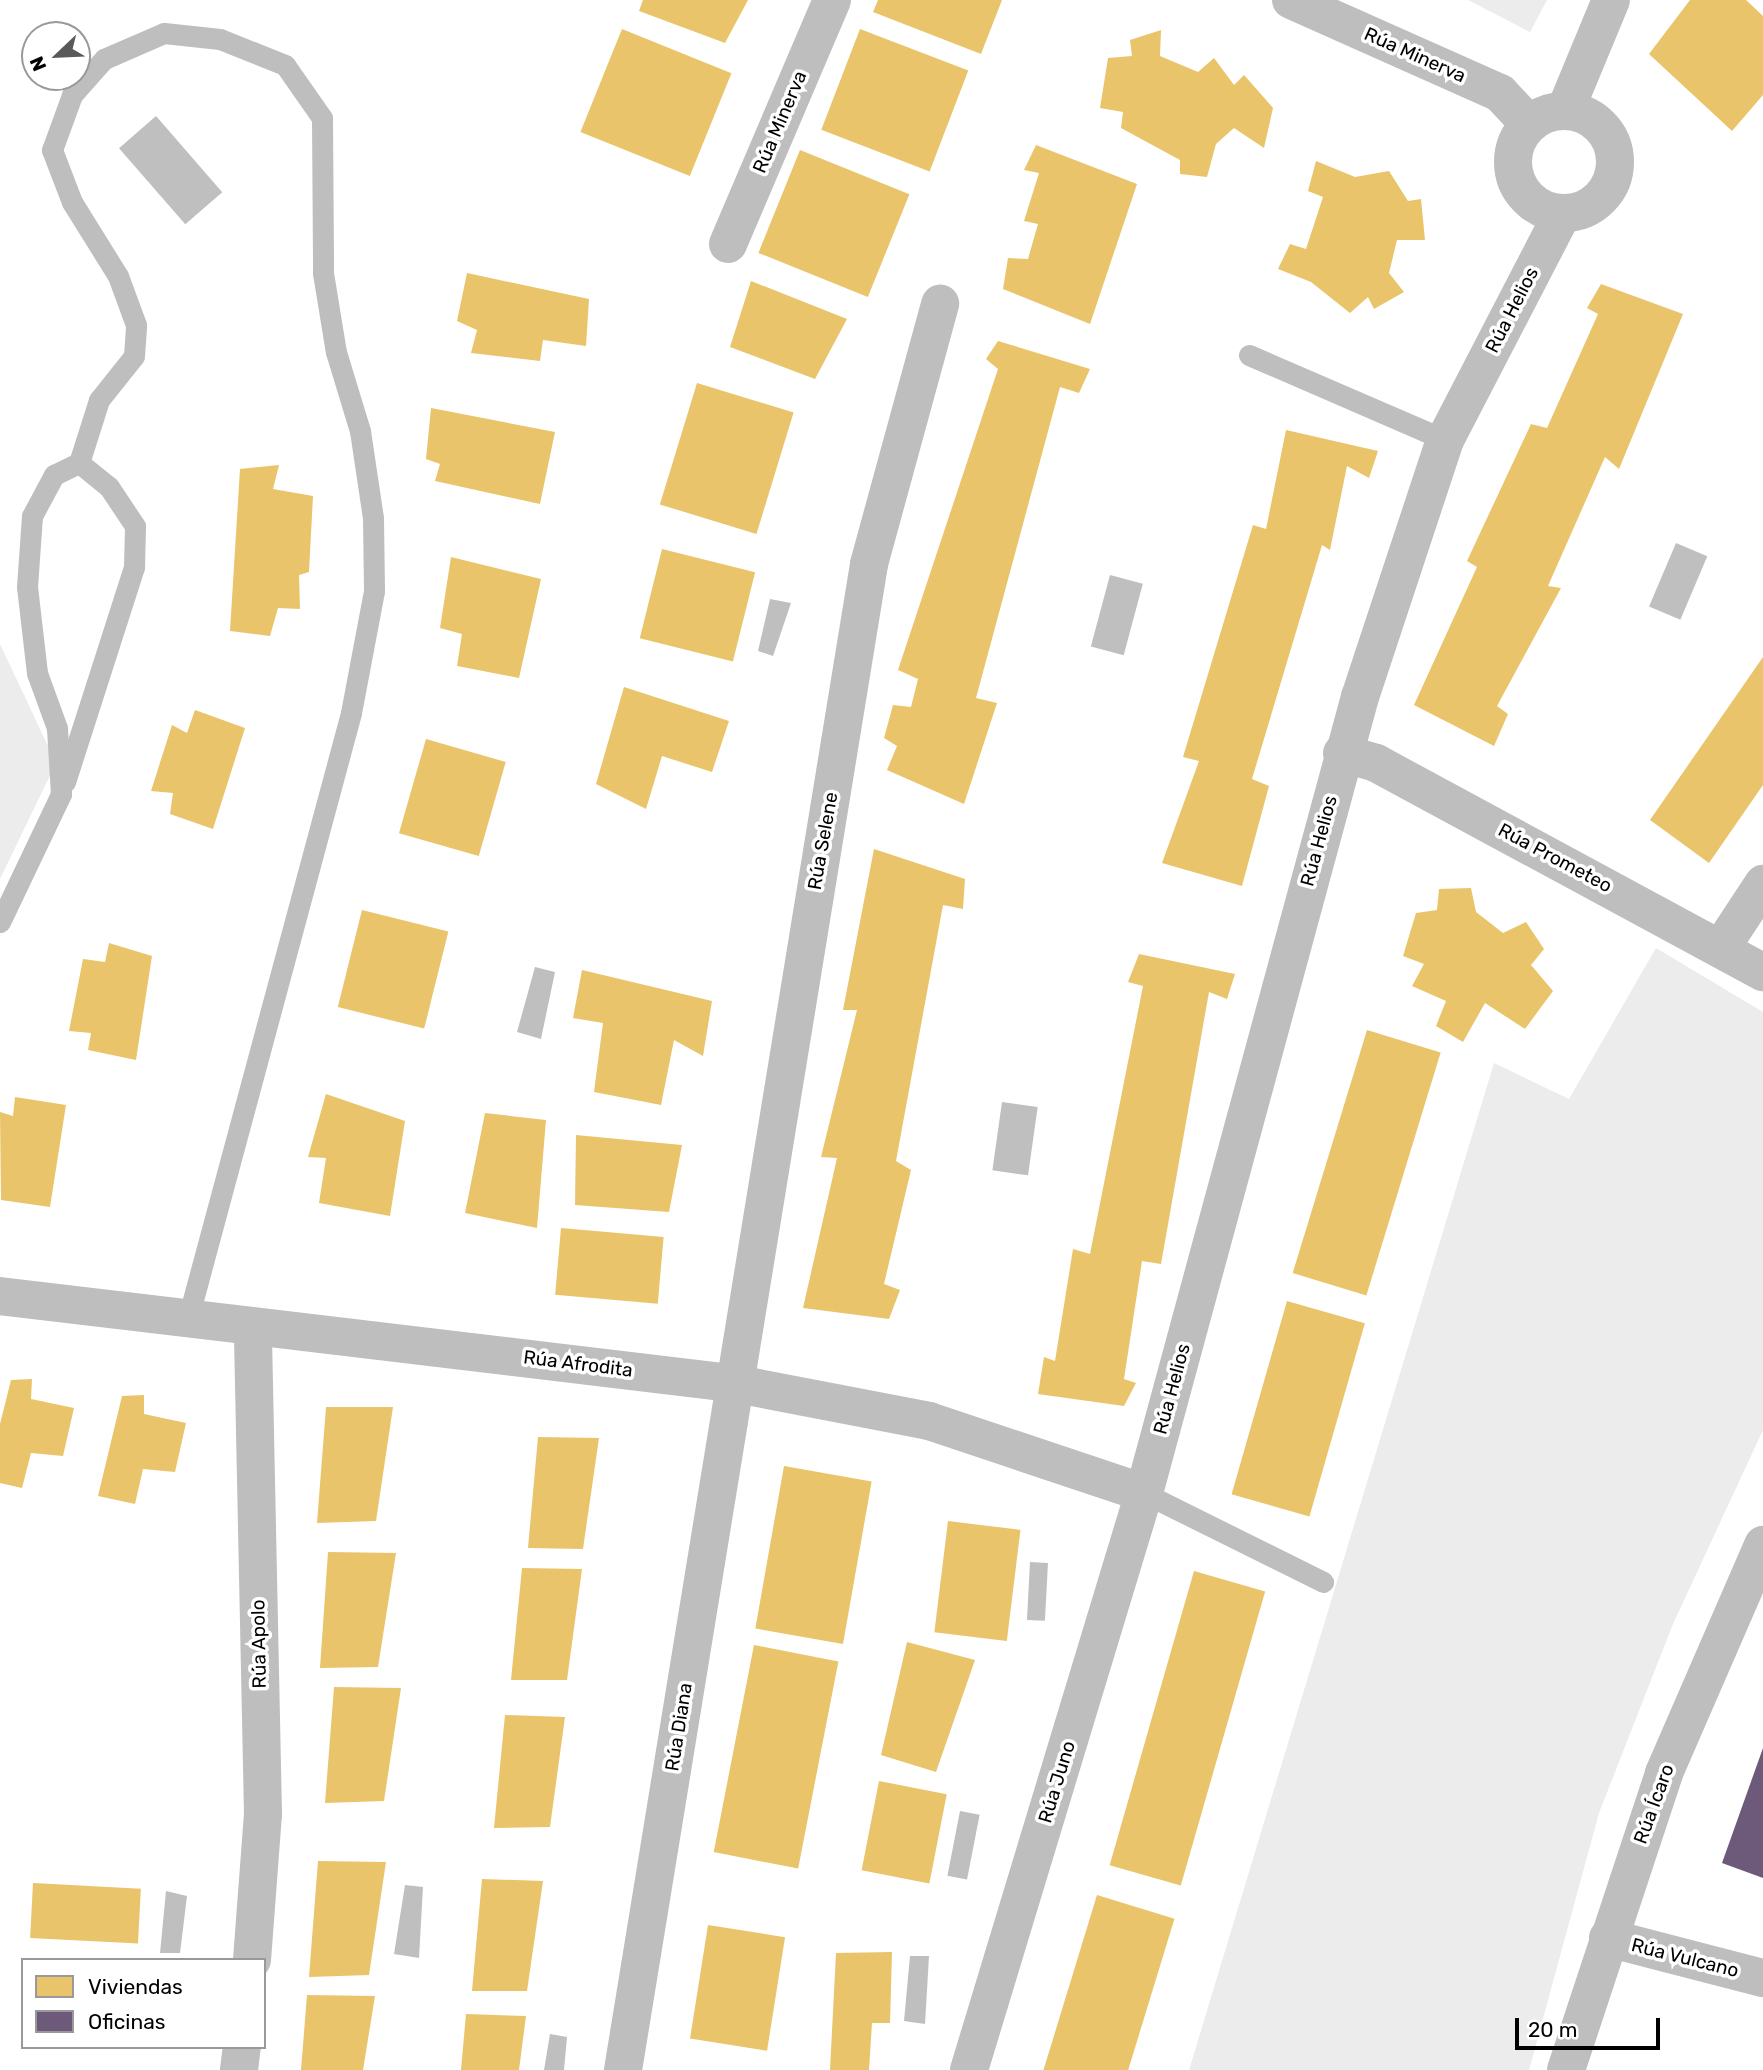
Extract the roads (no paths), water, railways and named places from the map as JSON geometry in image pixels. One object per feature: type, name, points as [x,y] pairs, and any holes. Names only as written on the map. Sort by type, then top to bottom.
[{"type":"street","name":"Rúa Minerva","points":[[728,244],[832,0]]},
{"type":"street","name":"Rúa Minerva","points":[[1290,0],[1500,93],[1529,124]]},
{"type":"street","points":[[1565,111],[1611,0]]},
{"type":"street","points":[[1565,111],[1604,130],[1614,172],[1595,203],[1562,214],[1537,207],[1514,179],[1512,161],[1529,124],[1565,111]]},
{"type":"street","name":"Rúa Helios","points":[[1144,1493],[1342,753],[1444,440],[1562,214]]},
{"type":"street","name":"Rúa Selene","points":[[732,1383],[869,564],[940,304]]},
{"type":"street","name":"Rúa Prometeo","points":[[1342,753],[1376,763],[1763,972]]},
{"type":"street","points":[[1721,948],[1763,884]]},
{"type":"street","name":"Rúa Afrodita","points":[[0,1296],[187,1322],[253,1327],[732,1383],[929,1422],[1144,1493]]},
{"type":"street","name":"Rúa Apolo","points":[[253,1327],[263,1814],[253,1958]]},
{"type":"street","name":"Rúa Diana","points":[[623,2070],[732,1383]]},
{"type":"street","name":"Rúa Juno","points":[[969,2070],[1144,1493]]},
{"type":"street","name":"Rúa Ícaro","points":[[1566,2070],[1664,1773],[1763,1545]]},
{"type":"street","name":"Rúa Vulcano","points":[[1608,1938],[1763,1978]]},
{"type":"street","points":[[239,2070],[242,2049]]},
{"type":"lane","points":[[61,794],[57,728],[37,673],[27,587],[32,516],[54,475],[79,463],[99,400],[134,356],[136,326],[118,276],[72,202],[52,150],[72,95],[104,59],[164,33],[220,39],[285,65],[322,118],[323,273],[336,352],[360,431],[373,518],[374,591],[351,713],[187,1322]]},
{"type":"lane","points":[[1249,355],[1444,440]]},
{"type":"lane","points":[[0,922],[61,794],[134,567],[135,526],[109,487],[79,463]]},
{"type":"lane","points":[[1144,1493],[1323,1583]]}]
